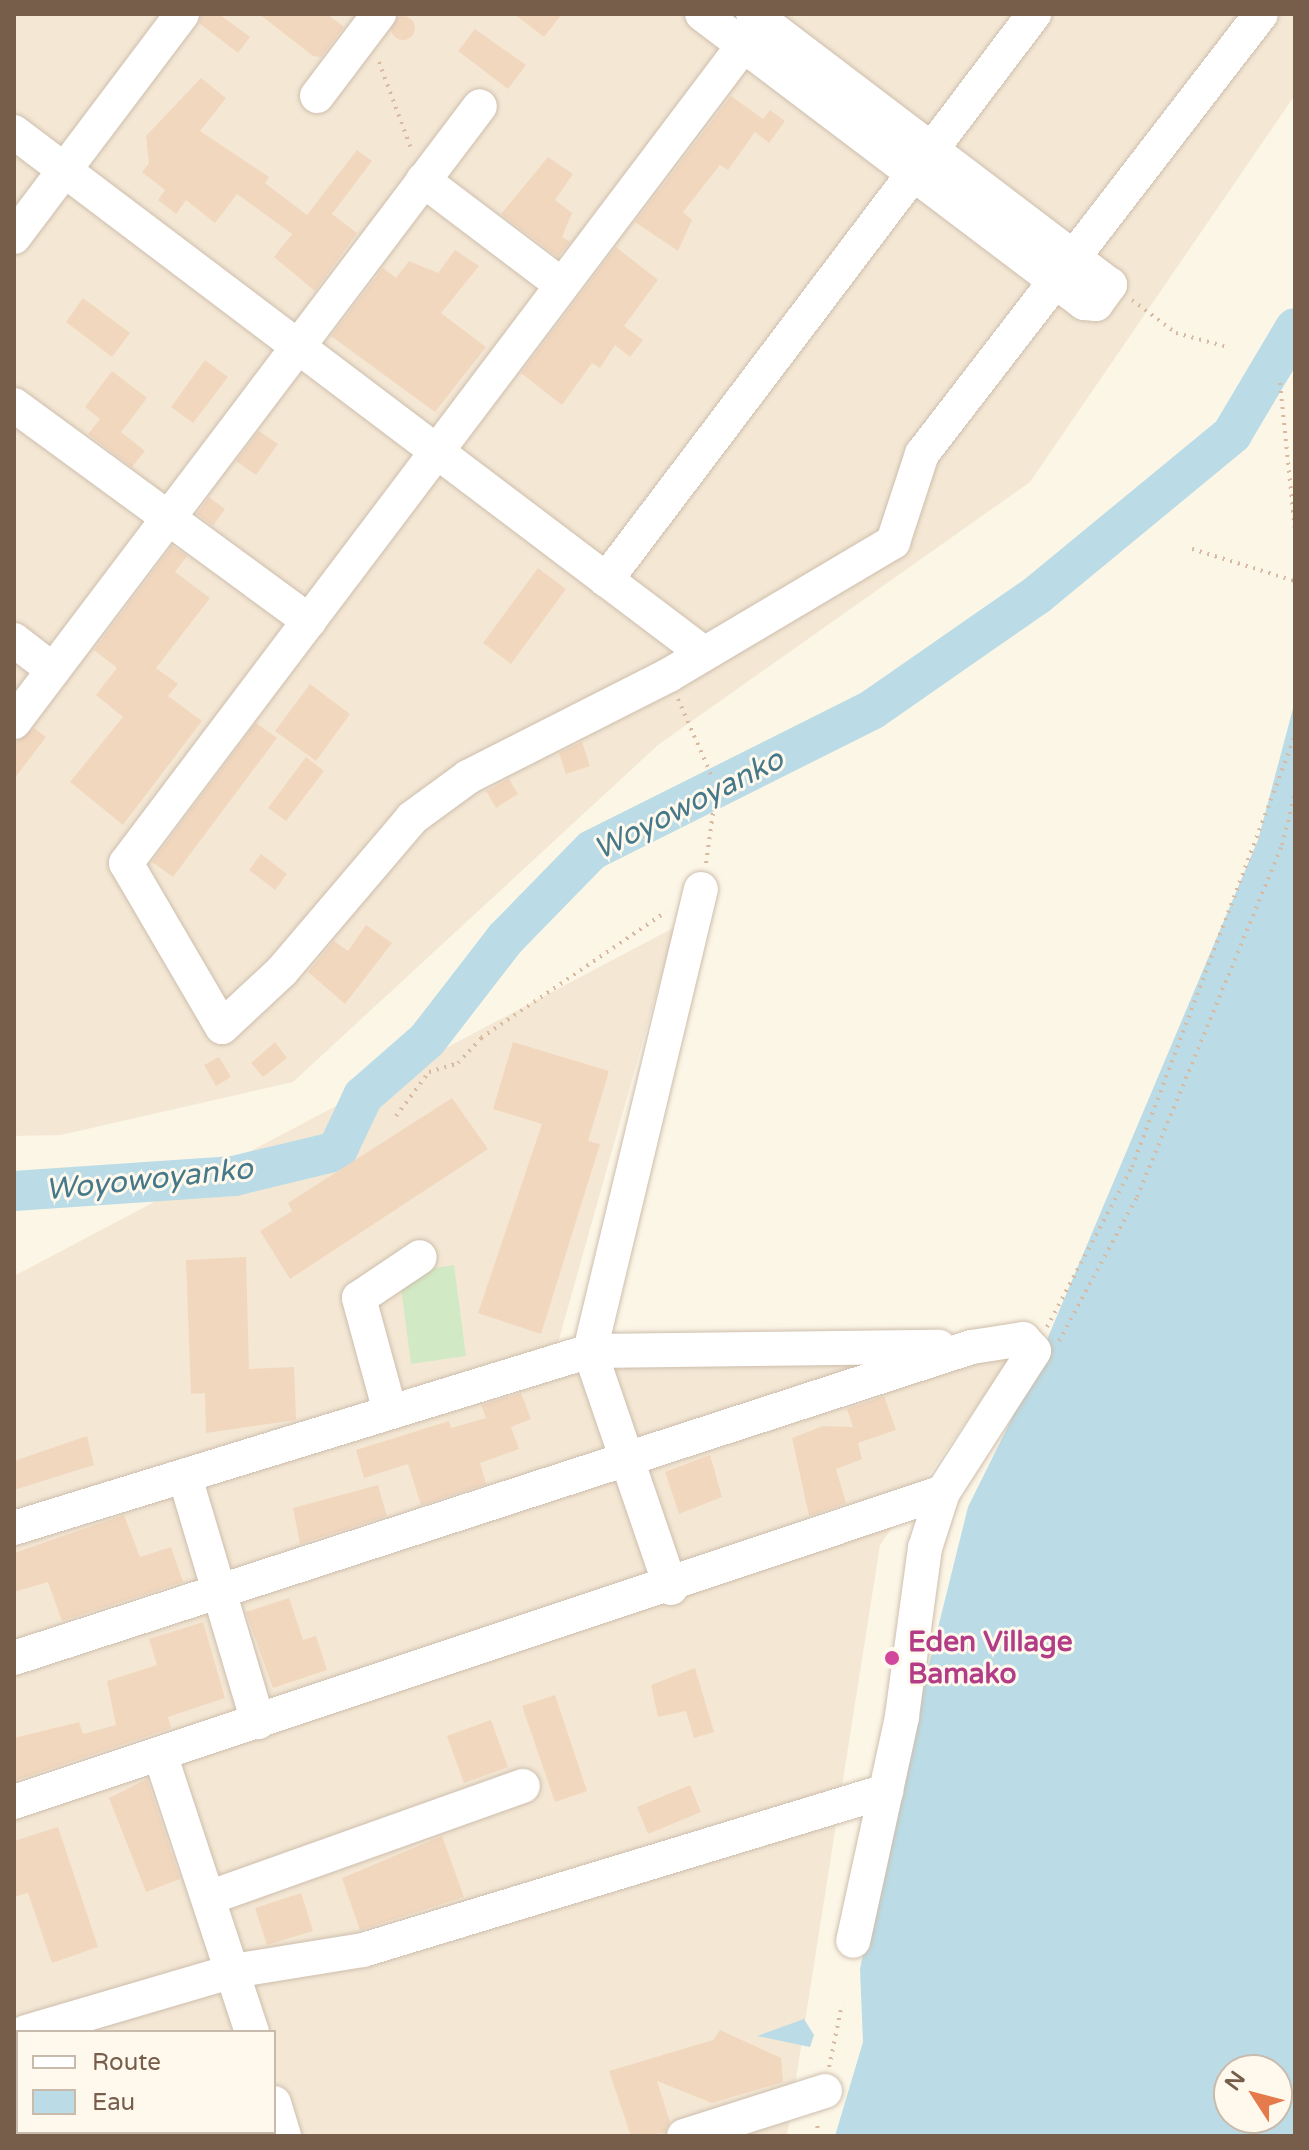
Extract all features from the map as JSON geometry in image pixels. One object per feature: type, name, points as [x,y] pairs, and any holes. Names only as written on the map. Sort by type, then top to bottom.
[{"type":"street","points":[[14,237],[182,14]]},
{"type":"street","points":[[702,14],[756,24],[923,162],[1066,270],[1110,285]]},
{"type":"street","points":[[606,580],[1034,14]]},
{"type":"street","points":[[756,24],[126,863],[222,1027],[282,971],[412,818],[468,777],[669,675],[702,652],[893,542],[922,454],[1261,14]]},
{"type":"street","points":[[317,96],[364,19]]},
{"type":"street","points":[[14,722],[480,106]]},
{"type":"street","points":[[14,132],[702,652]]},
{"type":"street","points":[[423,180],[562,285]]},
{"type":"street","points":[[14,405],[166,521],[309,621]]},
{"type":"street","points":[[14,640],[53,670]]},
{"type":"street","points":[[671,1588],[590,1351],[701,889]]},
{"type":"street","points":[[389,1408],[359,1298],[420,1257]]},
{"type":"street","points":[[14,1658],[972,1347],[1015,1337],[1034,1351],[943,1492],[925,1548],[886,1791],[853,1941]]},
{"type":"street","points":[[14,1528],[185,1477],[389,1408],[590,1351],[972,1347]]},
{"type":"street","points":[[185,1477],[258,1722]]},
{"type":"street","points":[[14,1802],[671,1588],[943,1492]]},
{"type":"street","points":[[160,1754],[211,1897],[251,2030]]},
{"type":"street","points":[[211,1897],[523,1786]]},
{"type":"street","points":[[33,2030],[233,1971],[363,1950],[886,1791]]},
{"type":"street","points":[[684,2136],[825,2091]]},
{"type":"street","points":[[276,2110],[284,2136]]},
{"type":"path","points":[[364,19],[423,180]]},
{"type":"path","points":[[1110,285],[1176,333],[1224,346]]},
{"type":"path","points":[[1280,383],[1295,530]]},
{"type":"path","points":[[1192,549],[1295,581]]},
{"type":"path","points":[[669,675],[712,777]]},
{"type":"path","points":[[1295,736],[1132,1167],[1034,1351],[1046,1360],[1071,1326],[1137,1197],[1282,845],[1295,794]]},
{"type":"path","points":[[396,1116],[429,1072],[458,1063],[481,1038],[701,889],[715,798]]},
{"type":"shaded area","points":[[14,14],[1295,14],[1295,95],[1030,482],[658,745],[293,1082],[61,1135],[14,1136]]},
{"type":"shaded area","points":[[675,927],[556,1350],[1009,1360],[880,1545],[787,2136],[14,2136],[14,1276]]},
{"type":"green space","points":[[454,1265],[466,1356],[411,1364],[399,1273]]},
{"type":"water","points":[[1295,701],[1295,2136],[835,2136],[863,2042],[860,1969],[886,1837],[968,1507],[1024,1394],[1258,840]]},
{"type":"water","points":[[804,2019],[814,2035],[810,2047],[757,2036]]},
{"type":"building","points":[[202,14],[219,14],[250,37],[238,53],[199,23]]},
{"type":"building","points":[[259,14],[327,14],[344,27],[321,57],[313,56]]},
{"type":"building","points":[[514,14],[562,14],[544,37]]},
{"type":"building","points":[[403,16],[414,23],[415,28],[408,39],[403,40],[392,33],[391,28],[398,17]]},
{"type":"building","points":[[475,29],[526,65],[508,89],[458,51]]},
{"type":"building","points":[[201,78],[226,98],[200,131],[269,177],[265,183],[307,215],[357,150],[372,161],[332,214],[357,233],[315,291],[274,257],[292,234],[237,194],[215,223],[186,200],[176,214],[158,200],[165,190],[142,172],[149,163],[146,136]]},
{"type":"building","points":[[731,96],[763,119],[770,110],[785,121],[769,143],[755,132],[728,170],[720,165],[683,212],[692,220],[678,251],[635,222]]},
{"type":"building","points":[[548,157],[573,174],[555,200],[572,213],[562,237],[570,242],[558,257],[501,214]]},
{"type":"building","points":[[616,247],[658,280],[624,326],[643,340],[630,357],[615,345],[600,368],[592,363],[562,405],[521,373]]},
{"type":"building","points":[[455,250],[479,266],[441,313],[486,347],[435,412],[331,336],[383,268],[396,278],[409,261],[438,273]]},
{"type":"building","points":[[83,298],[130,333],[112,357],[66,322]]},
{"type":"building","points":[[205,360],[228,377],[193,423],[171,407]]},
{"type":"building","points":[[112,371],[147,398],[121,432],[145,451],[132,467],[88,434],[100,419],[85,407]]},
{"type":"building","points":[[259,431],[278,444],[256,475],[236,461]]},
{"type":"building","points":[[209,497],[225,509],[213,526],[197,514]]},
{"type":"building","points":[[172,546],[187,556],[175,572],[210,598],[156,668],[178,684],[168,696],[202,721],[123,825],[70,782],[123,717],[96,695],[117,668],[94,650]]},
{"type":"building","points":[[538,568],[566,589],[511,664],[483,643]]},
{"type":"building","points":[[310,684],[350,714],[316,761],[275,731]]},
{"type":"building","points":[[256,723],[277,738],[173,877],[152,862]]},
{"type":"building","points":[[34,728],[46,737],[14,779],[14,744]]},
{"type":"building","points":[[582,742],[590,766],[566,774],[559,753]]},
{"type":"building","points":[[306,757],[324,771],[286,821],[268,808]]},
{"type":"building","points":[[509,779],[518,794],[496,808],[486,791]]},
{"type":"building","points":[[261,854],[287,874],[275,890],[249,870]]},
{"type":"building","points":[[366,925],[392,943],[345,1004],[308,972],[334,941],[348,951]]},
{"type":"building","points":[[275,1042],[287,1058],[263,1077],[251,1063]]},
{"type":"building","points":[[513,1042],[609,1071],[588,1141],[600,1144],[541,1334],[478,1313],[542,1124],[493,1109]]},
{"type":"building","points":[[219,1057],[231,1077],[216,1086],[204,1065]]},
{"type":"building","points":[[452,1098],[488,1149],[290,1279],[260,1231],[292,1211],[288,1203]]},
{"type":"building","points":[[246,1257],[249,1369],[294,1367],[296,1420],[206,1433],[205,1393],[191,1394],[186,1260]]},
{"type":"building","points":[[521,1393],[531,1419],[511,1427],[519,1449],[480,1463],[486,1484],[421,1505],[408,1464],[364,1478],[356,1450],[449,1421],[451,1428],[486,1418],[481,1405]]},
{"type":"building","points":[[884,1396],[896,1430],[858,1443],[862,1459],[836,1469],[846,1503],[809,1516],[792,1438],[823,1426],[853,1427],[847,1409]]},
{"type":"building","points":[[87,1436],[94,1465],[14,1490],[14,1461]]},
{"type":"building","points":[[710,1455],[722,1497],[679,1514],[665,1472]]},
{"type":"building","points":[[378,1485],[387,1516],[300,1544],[293,1508]]},
{"type":"building","points":[[124,1515],[140,1557],[171,1547],[183,1582],[62,1621],[48,1582],[14,1592],[14,1553]]},
{"type":"building","points":[[289,1598],[303,1640],[316,1636],[327,1670],[273,1688],[246,1612]]},
{"type":"building","points":[[203,1622],[225,1698],[168,1717],[171,1728],[14,1781],[14,1738],[79,1722],[83,1734],[116,1725],[107,1681],[157,1665],[149,1639]]},
{"type":"building","points":[[695,1668],[714,1732],[694,1738],[686,1711],[658,1717],[651,1685]]},
{"type":"building","points":[[555,1695],[587,1791],[555,1802],[522,1706]]},
{"type":"building","points":[[491,1720],[508,1767],[464,1783],[447,1736]]},
{"type":"building","points":[[147,1779],[180,1879],[146,1892],[109,1798]]},
{"type":"building","points":[[690,1785],[701,1812],[648,1834],[637,1807]]},
{"type":"building","points":[[58,1827],[98,1947],[52,1963],[28,1893],[14,1897],[14,1841]]},
{"type":"building","points":[[442,1836],[464,1897],[360,1930],[342,1878]]},
{"type":"building","points":[[301,1893],[313,1931],[267,1945],[255,1908]]},
{"type":"building","points":[[720,2030],[781,2058],[783,2082],[712,2103],[657,2081],[670,2122],[664,2133],[631,2136],[609,2071],[713,2040]]},
{"type":"waterway","name":"Woyowoyanko","points":[[14,1191],[234,1176],[337,1151],[363,1096],[427,1040],[505,939],[592,850],[873,709],[1037,595],[1232,434],[1295,328]]},
{"type":"place","name":"Eden Village Bamako","points":[[892,1658]]}]
